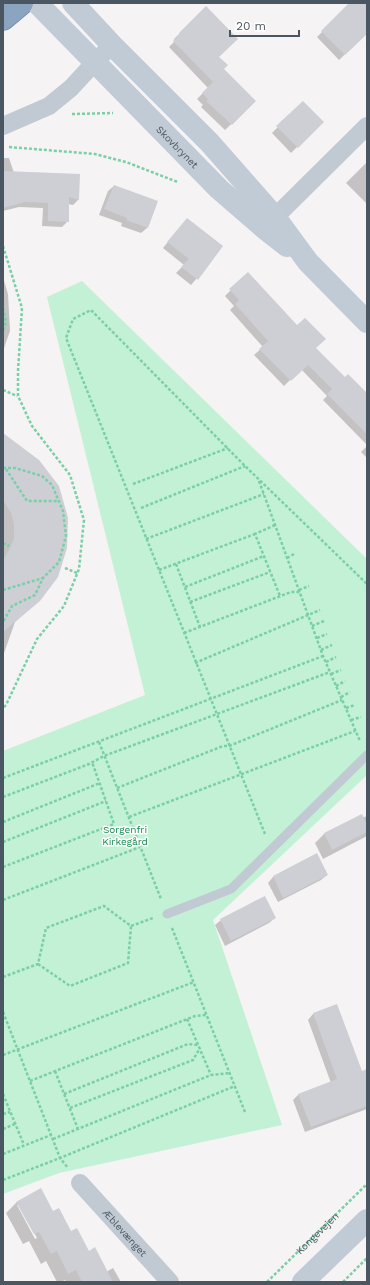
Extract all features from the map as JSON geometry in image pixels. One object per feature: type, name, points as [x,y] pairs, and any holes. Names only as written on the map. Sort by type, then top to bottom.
[{"type":"highway","points":[[3,20],[22,3]]},
{"type":"street","name":"Skovbrynet","points":[[37,3],[219,189],[269,223]]},
{"type":"street","name":"Skovbrynet","points":[[73,3],[112,45],[209,142],[269,223],[367,322]]},
{"type":"street","points":[[3,126],[49,106],[71,88],[112,45]]},
{"type":"street","points":[[269,223],[367,126]]},
{"type":"street","name":"Æblevænget","points":[[80,1183],[170,1282]]},
{"type":"street","points":[[304,1282],[367,1220]]},
{"type":"lane","points":[[167,914],[231,889],[367,756]]},
{"type":"path","points":[[49,106],[70,114],[108,114],[112,113],[130,98]]},
{"type":"path","points":[[5,147],[94,154],[126,162],[175,181],[185,183]]},
{"type":"path","points":[[3,246],[22,308],[18,396],[32,426],[70,475],[84,520],[78,573],[64,606],[37,639],[6,705],[3,708]]},
{"type":"path","points":[[3,309],[6,322],[3,331]]},
{"type":"path","points":[[271,850],[66,338],[74,318],[91,310],[245,466],[367,584]]},
{"type":"path","points":[[3,390],[18,396]]},
{"type":"path","points":[[133,484],[228,448]]},
{"type":"path","points":[[141,508],[245,466]]},
{"type":"path","points":[[3,622],[12,606],[35,595],[43,578],[59,562],[66,536],[63,511],[52,485],[42,476],[15,468],[4,469]]},
{"type":"path","points":[[4,469],[28,501],[59,501]]},
{"type":"path","points":[[259,479],[323,656],[367,756]]},
{"type":"path","points":[[146,540],[264,494]]},
{"type":"path","points":[[159,570],[275,525]]},
{"type":"path","points":[[255,534],[280,596]]},
{"type":"path","points":[[3,543],[9,546]]},
{"type":"path","points":[[287,558],[294,554]]},
{"type":"path","points":[[185,587],[264,556]]},
{"type":"path","points":[[176,564],[200,627]]},
{"type":"path","points":[[65,568],[78,573]]},
{"type":"path","points":[[190,602],[270,572]]},
{"type":"path","points":[[3,590],[43,578]]},
{"type":"path","points":[[184,633],[309,586]]},
{"type":"path","points":[[196,663],[320,610]]},
{"type":"path","points":[[312,626],[324,621]]},
{"type":"path","points":[[317,638],[328,634]]},
{"type":"path","points":[[321,650],[332,645]]},
{"type":"path","points":[[3,778],[323,656]]},
{"type":"path","points":[[326,662],[336,657]]},
{"type":"path","points":[[3,797],[104,756],[341,670]]},
{"type":"path","points":[[336,686],[345,681]]},
{"type":"path","points":[[117,788],[223,746],[229,746],[341,698],[350,692]]},
{"type":"path","points":[[346,708],[355,705]]},
{"type":"path","points":[[351,720],[362,717]]},
{"type":"path","points":[[129,817],[355,731]]},
{"type":"path","points":[[3,867],[114,824],[92,762]]},
{"type":"path","points":[[3,822],[100,783]]},
{"type":"path","points":[[3,842],[106,800]]},
{"type":"path","points":[[3,900],[140,847]]},
{"type":"path","points":[[38,964],[46,928],[104,906],[131,926]]},
{"type":"path","points":[[131,926],[167,914]]},
{"type":"path","points":[[38,964],[70,986],[128,963],[131,926]]},
{"type":"path","points":[[3,977],[38,964]]},
{"type":"path","points":[[3,1055],[194,982]]},
{"type":"path","points":[[3,1012],[4,1020],[18,1049],[60,1158]]},
{"type":"path","points":[[30,1081],[187,1019],[207,1014]]},
{"type":"path","points":[[187,1019],[211,1075]]},
{"type":"path","points":[[64,1094],[188,1044],[198,1045]]},
{"type":"path","points":[[70,1108],[193,1060],[200,1048]]},
{"type":"path","points":[[55,1071],[78,1129]]},
{"type":"path","points":[[53,1140],[211,1075],[230,1073]]},
{"type":"path","points":[[3,1180],[235,1086]]},
{"type":"path","points":[[3,1094],[24,1145]]},
{"type":"path","points":[[3,1114],[10,1112]]},
{"type":"path","points":[[3,1129],[16,1124]]},
{"type":"path","points":[[3,1154],[51,1135]]},
{"type":"path","name":"Kongevejen","points":[[267,1282],[367,1184]]},
{"type":"path","points":[[343,1282],[367,1258]]},
{"type":"green space","name":"Sorgenfri Kirkegård","points":[[82,281],[367,559],[367,775],[213,920],[282,1125],[59,1173],[3,1194],[3,751],[145,695],[47,297]]},
{"type":"building","points":[[349,3],[367,3],[367,34],[345,55],[321,31]]},
{"type":"building","points":[[206,6],[238,39],[219,57],[228,65],[224,69],[256,101],[232,125],[206,101],[208,99],[202,93],[213,82],[173,41]]},
{"type":"building","points":[[303,101],[324,122],[298,148],[276,126]]},
{"type":"building","points":[[3,171],[80,174],[79,200],[69,197],[69,222],[48,221],[48,203],[25,202],[3,208]]},
{"type":"building","points":[[114,185],[158,201],[148,228],[126,220],[127,218],[104,209]]},
{"type":"building","points":[[187,218],[223,246],[198,280],[181,267],[189,259],[167,242]]},
{"type":"building","points":[[248,272],[297,325],[305,318],[326,339],[316,348],[345,377],[348,374],[367,393],[367,434],[327,394],[332,389],[308,365],[291,381],[259,349],[268,341],[235,304],[239,300],[229,289]]},
{"type":"building","points":[[3,433],[39,460],[59,486],[68,518],[67,548],[58,577],[40,601],[3,632],[3,560],[14,538],[14,524],[11,513],[3,500]]},
{"type":"building","points":[[362,814],[367,825],[367,832],[332,850],[324,833]]},
{"type":"building","points":[[317,853],[328,875],[283,898],[273,876]]},
{"type":"building","points":[[265,896],[276,918],[231,941],[220,919]]},
{"type":"building","points":[[337,1004],[362,1071],[367,1069],[367,1106],[311,1127],[298,1094],[337,1079],[313,1013]]},
{"type":"building","points":[[41,1188],[53,1211],[59,1208],[71,1231],[77,1228],[89,1251],[95,1247],[113,1282],[82,1282],[76,1270],[68,1274],[57,1251],[51,1254],[39,1232],[34,1234],[16,1202]]}]
